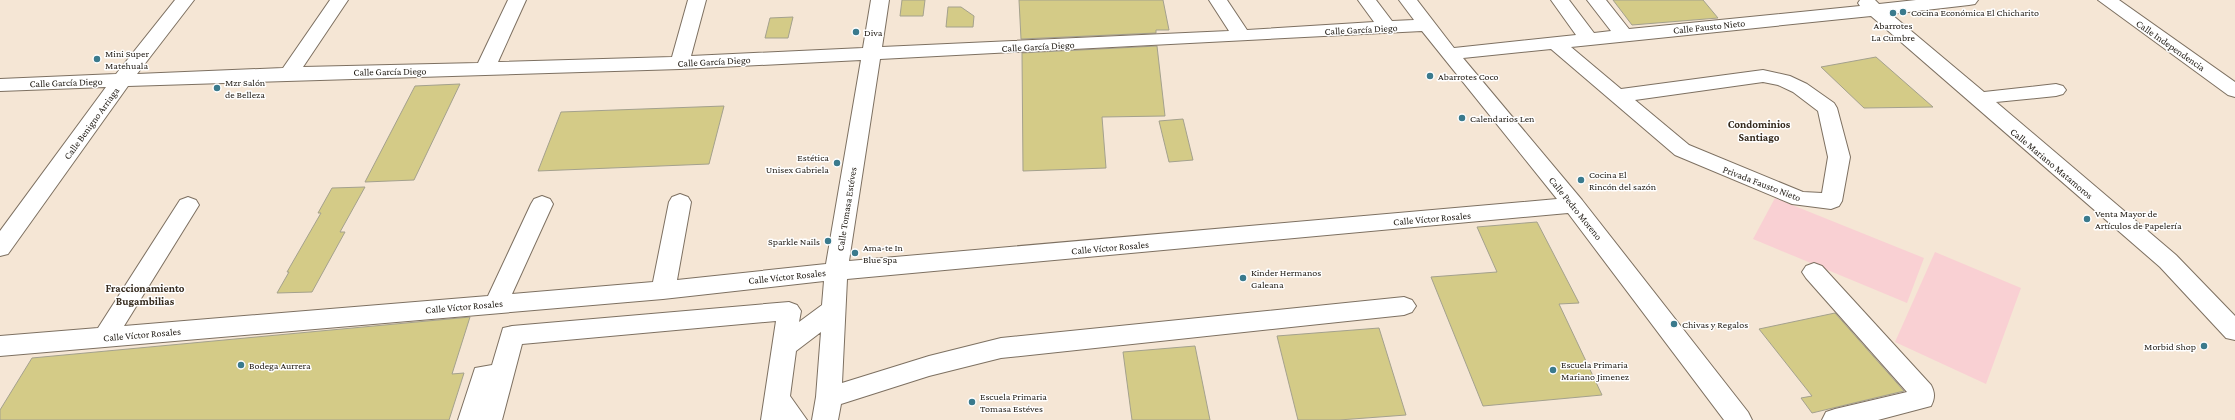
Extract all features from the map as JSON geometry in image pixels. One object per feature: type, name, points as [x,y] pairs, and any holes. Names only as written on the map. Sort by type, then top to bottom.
[{"type":"street","name":"Calle Benigno Arriaga","points":[[3,241],[122,80],[185,0]]},
{"type":"street","points":[[289,74],[339,0]]},
{"type":"street","points":[[485,69],[517,0]]},
{"type":"street","points":[[680,63],[697,0]]},
{"type":"street","name":"Calle Tomasa Estéves","points":[[827,409],[835,308],[836,271],[880,0]]},
{"type":"street","points":[[1218,0],[1242,36]]},
{"type":"street","points":[[1367,0],[1387,28]]},
{"type":"street","name":"Calle Pedro Moreno","points":[[1408,0],[1449,54],[1574,205],[1740,420]]},
{"type":"street","points":[[1560,0],[1588,38]]},
{"type":"street","points":[[1596,0],[1624,35]]},
{"type":"street","name":"Calle Fausto Nieto","points":[[1449,54],[1624,35],[1868,4],[1969,0]]},
{"type":"street","name":"Calle Independencia","points":[[2107,0],[2235,91]]},
{"type":"street","name":"Calle Mariano Matamoros","points":[[1868,4],[1978,100],[2168,261],[2235,330]]},
{"type":"street","name":"Calle García Diego","points":[[0,85],[289,74],[680,63],[1242,36],[1428,25]]},
{"type":"street","name":"Privada Fausto Nieto","points":[[1555,42],[1617,96],[1682,150],[1800,199],[1831,201],[1839,157],[1826,108],[1800,88],[1783,80],[1763,76],[1617,96]]},
{"type":"street","points":[[1978,100],[1996,96],[2056,90]]},
{"type":"street","points":[[663,290],[680,202]]},
{"type":"street","points":[[496,303],[542,204]]},
{"type":"street","points":[[105,337],[188,205]]},
{"type":"street","name":"Calle Víctor Rosales","points":[[0,346],[663,290],[836,271],[1574,205]]},
{"type":"street","points":[[1814,272],[1922,392],[1922,399],[1835,420]]},
{"type":"street","points":[[827,409],[929,366],[1001,348],[1404,306]]},
{"type":"street","points":[[784,347],[835,308]]},
{"type":"street","points":[[488,420],[512,335],[789,311],[774,420]]},
{"type":"street","points":[[471,420],[484,375],[501,374]]},
{"type":"street","points":[[777,395],[783,408],[794,420]]},
{"type":"shaded area","points":[[1775,198],[1924,258],[1907,303],[1753,239]]},
{"type":"shaded area","points":[[1935,252],[2021,288],[1986,384],[1895,342]]},
{"type":"building","points":[[902,0],[925,0],[923,16],[900,16]]},
{"type":"building","points":[[1019,0],[1163,0],[1169,30],[1156,30],[1156,33],[1021,39]]},
{"type":"building","points":[[1613,0],[1703,0],[1718,18],[1632,25]]},
{"type":"building","points":[[948,7],[961,7],[974,16],[973,27],[946,27]]},
{"type":"building","points":[[793,17],[788,38],[765,38],[770,18]]},
{"type":"building","points":[[1157,46],[1165,116],[1102,117],[1106,168],[1023,171],[1022,53]]},
{"type":"building","points":[[1876,57],[1933,107],[1864,108],[1821,67]]},
{"type":"building","points":[[460,84],[414,180],[365,182],[415,86]]},
{"type":"building","points":[[724,106],[709,164],[538,171],[561,112]]},
{"type":"building","points":[[1183,119],[1193,160],[1169,162],[1159,121]]},
{"type":"building","points":[[365,187],[340,232],[345,232],[312,292],[277,293],[289,272],[287,272],[321,213],[318,213],[332,188]]},
{"type":"building","points":[[1537,222],[1579,303],[1559,304],[1602,395],[1483,406],[1431,277],[1497,272],[1477,227]]},
{"type":"building","points":[[1835,313],[1904,391],[1812,413],[1801,398],[1812,396],[1759,329]]},
{"type":"building","name":"Bodega Aurrera","points":[[470,317],[452,374],[464,373],[449,420],[0,420],[0,410],[32,358]]},
{"type":"building","points":[[1379,328],[1406,415],[1339,420],[1298,420],[1277,336]]},
{"type":"building","points":[[1195,346],[1210,420],[1132,420],[1123,352]]},
{"type":"place","name":"Cocina Económica El Chicharito","points":[[1903,12]]},
{"type":"place","name":"Abarrotes La Cumbre","points":[[1893,13]]},
{"type":"place","name":"Diva","points":[[856,32]]},
{"type":"place","name":"Mini Super Matehuala","points":[[97,59]]},
{"type":"place","name":"Abarrotes Coco","points":[[1430,76]]},
{"type":"place","name":"Mzr Salón de Belleza","points":[[217,88]]},
{"type":"place","name":"Calendarios Len","points":[[1462,118]]},
{"type":"place","name":"Estética Unisex Gabriela","points":[[837,163]]},
{"type":"place","name":"Cocina El Rincón del sazón","points":[[1581,180]]},
{"type":"place","name":"Venta Mayor de Artículos de Papelería","points":[[2087,219]]},
{"type":"place","name":"Sparkle Nails","points":[[828,241]]},
{"type":"place","name":"Ama-te In Blue Spa","points":[[855,253]]},
{"type":"place","name":"Kinder Hermanos Galeana","points":[[1243,278]]},
{"type":"place","name":"Chivas y Regalos","points":[[1674,324]]},
{"type":"place","name":"Morbid Shop","points":[[2204,346]]},
{"type":"place","name":"Bodega Aurrera","points":[[241,365]]},
{"type":"place","name":"Escuela Primaria Mariano Jimenez","points":[[1553,370]]},
{"type":"place","name":"Escuela Primaria Tomasa Estéves","points":[[972,402]]},
{"type":"district","name":"Condominios Santiago","points":[[1759,130]]},
{"type":"district","name":"Fraccionamiento Bugambilias","points":[[145,294]]}]
